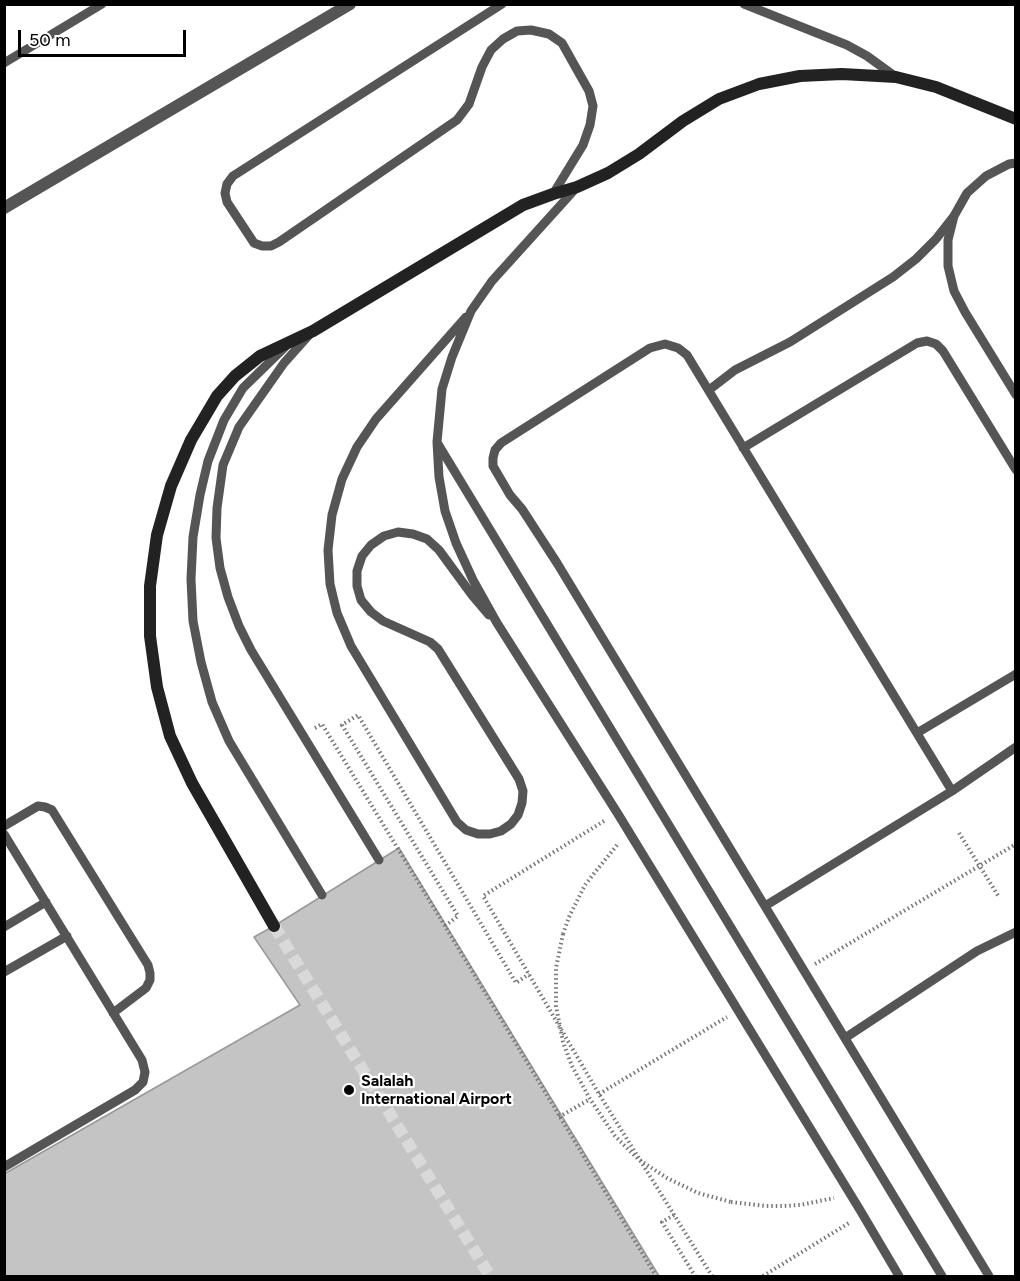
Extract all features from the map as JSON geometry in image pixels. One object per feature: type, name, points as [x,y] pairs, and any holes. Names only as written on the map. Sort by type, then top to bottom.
[{"type":"street","points":[[4,208],[350,4]]},
{"type":"street","points":[[274,926],[192,783],[170,736],[156,687],[150,636],[150,586],[157,535],[171,486],[191,440],[218,396],[235,376],[260,356],[313,331],[524,205],[577,188],[608,173],[639,154],[683,120],[719,99],[759,84],[800,76],[842,74],[896,77],[936,87],[1016,119]]},
{"type":"lane","points":[[4,63],[102,4]]},
{"type":"lane","points":[[502,4],[233,176],[227,184],[225,193],[227,202],[254,243],[271,246],[279,242],[458,120],[469,104],[482,67],[491,50],[503,39],[517,31],[531,30],[549,34],[562,44],[589,91],[593,106],[590,125],[583,145],[553,194]]},
{"type":"lane","points":[[744,4],[847,45],[896,77]]},
{"type":"lane","points":[[709,390],[735,370],[790,342],[892,277],[916,259],[936,239],[967,194],[986,176],[1009,164],[1016,163]]},
{"type":"lane","points":[[497,623],[472,595],[439,550],[427,539],[398,532],[384,536],[371,545],[362,556],[357,571],[357,586],[361,600],[370,612],[383,621],[430,642],[438,649],[519,779],[523,791],[518,815],[501,831],[478,834],[466,830],[457,822],[351,646],[337,613],[330,584],[328,550],[332,515],[342,479],[357,447],[376,418],[471,310],[492,280],[577,188]]},
{"type":"lane","points":[[954,216],[948,240],[948,266],[954,291],[1016,395]]},
{"type":"lane","points":[[471,310],[442,389],[437,442],[439,477],[456,543],[497,623],[618,814],[899,1276]]},
{"type":"lane","points":[[313,331],[284,363],[239,427],[223,465],[216,508],[216,538],[220,568],[228,597],[251,650],[379,860]]},
{"type":"lane","points":[[743,448],[918,343],[927,341],[936,344],[943,351],[1016,470]]},
{"type":"lane","points":[[291,342],[243,388],[224,420],[208,461],[200,495],[193,537],[191,579],[194,621],[201,662],[212,702],[229,741],[322,895]]},
{"type":"lane","points":[[952,791],[709,390],[687,355],[678,348],[665,344],[650,348],[501,443],[495,450],[493,466],[510,495],[522,509],[557,563],[989,1276]]},
{"type":"lane","points":[[437,442],[942,1276]]},
{"type":"lane","points":[[208,461],[223,465]]},
{"type":"lane","points":[[917,734],[1016,674]]},
{"type":"lane","points":[[765,906],[952,791],[1016,747]]},
{"type":"lane","points":[[4,826],[38,806],[52,810],[148,965],[150,980],[146,988],[113,1013]]},
{"type":"lane","points":[[4,834],[142,1060],[146,1072],[143,1082],[135,1090],[4,1167]]},
{"type":"lane","points":[[4,927],[46,902]]},
{"type":"lane","points":[[845,1038],[977,951],[1016,932]]},
{"type":"lane","points":[[4,972],[67,936]]},
{"type":"path","points":[[445,926],[458,916],[342,725],[358,715],[516,983],[529,975]]},
{"type":"path","points":[[304,736],[322,724],[656,1276]]},
{"type":"path","points":[[610,828],[605,821],[483,896],[599,1094],[712,1276]]},
{"type":"path","points":[[960,833],[999,897]]},
{"type":"path","points":[[614,836],[619,844],[585,885],[569,917],[556,968],[556,1006],[562,1042],[590,1099],[615,1136],[638,1159],[667,1178],[698,1193],[757,1206],[783,1206],[834,1198]]},
{"type":"path","points":[[719,1009],[725,1018]]},
{"type":"path","points":[[559,1117],[590,1099]]},
{"type":"path","points":[[828,1188],[839,1206]]},
{"type":"path","points":[[674,1215],[662,1222],[695,1276]]},
{"type":"path","points":[[763,1276],[849,1223],[844,1215]]},
{"type":"building","name":"Salalah International Airport","points":[[399,848],[659,1276],[4,1276],[4,1174],[300,1005],[254,937]]},
{"type":"tunnel","points":[[274,926],[490,1276]]},
{"type":"place","name":"Salalah International Airport","points":[[349,1090]]}]
